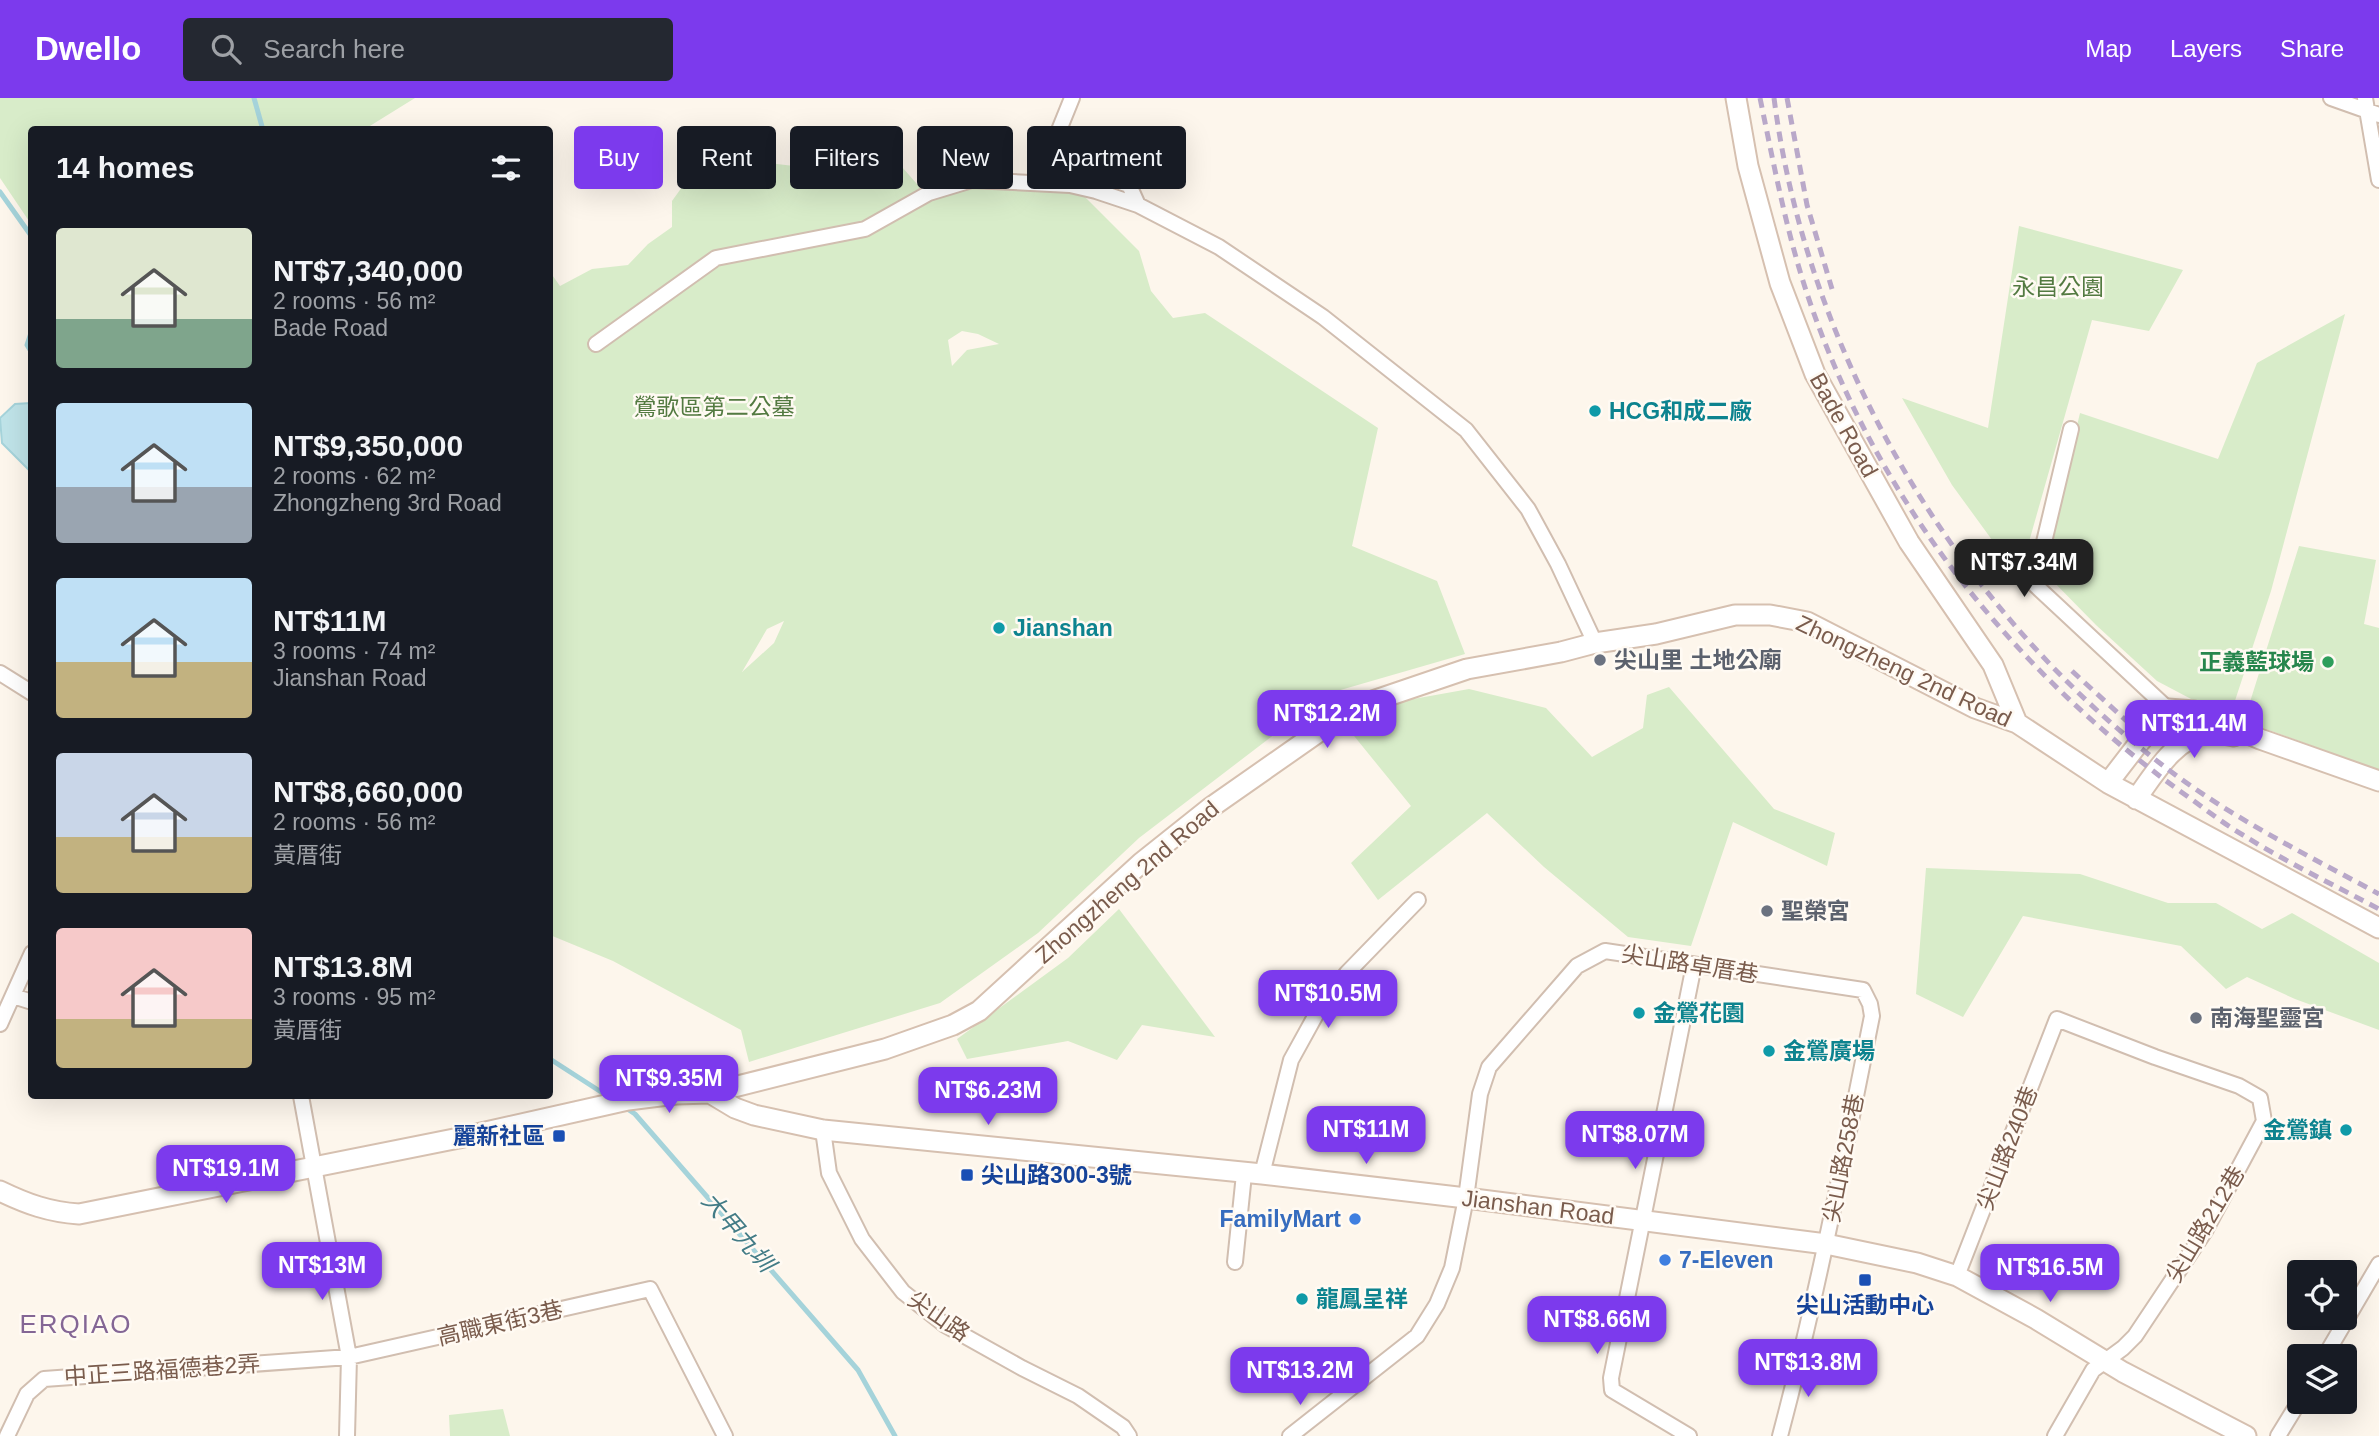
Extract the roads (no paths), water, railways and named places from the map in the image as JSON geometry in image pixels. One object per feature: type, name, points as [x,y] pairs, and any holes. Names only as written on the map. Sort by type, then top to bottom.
[{"type":"street","points":[[1072,98],[1054,145],[1069,165],[1129,185],[1138,205]]},
{"type":"street","name":"Bade Road","points":[[1736,98],[1748,166],[1780,283],[1815,374],[1909,542],[1993,665],[2017,723]]},
{"type":"street","points":[[2331,98],[2370,108],[2379,180]]},
{"type":"street","points":[[596,344],[716,258],[865,229],[929,193],[972,180],[1070,185],[1096,191],[1138,205],[1219,247],[1323,317],[1466,430],[1528,509],[1558,564],[1595,643]]},
{"type":"street","points":[[2071,429],[2034,584],[2168,709],[2194,710],[2260,739],[2379,781]]},
{"type":"street","name":"Zhongzheng 2nd Road","points":[[0,1191],[34,1207],[56,1213],[79,1214],[459,1138],[617,1102],[676,1094],[710,1093],[885,1049],[953,1025],[979,1011],[1141,863],[1209,808],[1340,717],[1367,703],[1467,669],[1595,643],[1656,634],[1735,615],[1770,615],[1807,622],[1975,708],[2017,723],[2136,799],[2379,928]]},
{"type":"street","points":[[0,673],[28,690]]},
{"type":"street","points":[[2108,783],[2168,709]]},
{"type":"street","points":[[2136,799],[2168,757],[2187,740],[2209,732],[2260,739]]},
{"type":"street","points":[[1236,1262],[1253,1174],[1292,1060],[1318,1011],[1347,973],[1418,900]]},
{"type":"street","name":"尖山路卓厝巷","points":[[1290,1436],[1417,1336],[1437,1304],[1452,1268],[1466,1198],[1480,1094],[1489,1067],[1577,966],[1605,951],[1863,990]]},
{"type":"street","points":[[0,1024],[28,962]]},
{"type":"street","points":[[1689,1436],[1612,1390],[1611,1378],[1694,965]]},
{"type":"street","name":"尖山路258巷","points":[[1780,1436],[1826,1244],[1872,1016],[1863,990]]},
{"type":"street","points":[[13,996],[28,1001]]},
{"type":"street","name":"尖山路240巷","points":[[1957,1276],[2057,1019],[2155,1057]]},
{"type":"street","name":"尖山路212巷","points":[[2107,1361],[2135,1336],[2205,1231],[2264,1121],[2260,1098],[2239,1086],[2155,1057]]},
{"type":"street","name":"Jianshan Road","points":[[710,1093],[735,1108],[754,1115],[824,1130],[1466,1198],[1826,1244],[1917,1263],[1957,1276],[2123,1371],[2246,1436]]},
{"type":"street","points":[[302,1099],[349,1357],[346,1436]]},
{"type":"street","name":"尖山路","points":[[824,1130],[829,1173],[862,1239],[903,1292],[945,1325],[1078,1396],[1123,1427],[1129,1436]]},
{"type":"street","points":[[2332,1344],[2379,1264]]},
{"type":"street","name":"高職東街3巷","points":[[349,1357],[650,1289],[725,1436]]},
{"type":"street","name":"中正三路福德巷2弄","points":[[7,1436],[27,1394],[44,1379],[349,1357]]},
{"type":"street","points":[[2055,1436],[2093,1370],[2107,1361]]},
{"type":"street","points":[[2278,1436],[2291,1414]]},
{"type":"water","points":[[28,403],[28,469],[2,443],[0,418],[15,404]]},
{"type":"waterway","name":"大甲九圳","points":[[254,98],[262,126]]},
{"type":"waterway","name":"大甲九圳","points":[[0,192],[28,231]]},
{"type":"waterway","name":"大甲九圳","points":[[28,342],[28,347]]},
{"type":"waterway","name":"大甲九圳","points":[[553,1061],[612,1099]]},
{"type":"waterway","name":"大甲九圳","points":[[623,1106],[635,1114],[858,1370],[895,1436]]},
{"type":"railway","points":[[1760,98],[1796,258],[1813,311],[1843,385],[1878,455],[1919,522],[1965,586],[2016,646],[2071,702],[2131,753],[2237,831],[2379,909]]},
{"type":"railway","points":[[1774,98],[1792,194],[1820,288],[1857,380],[1903,468],[1957,552],[2019,630],[2087,701],[2161,764],[2213,801],[2379,894]]},
{"type":"railway","points":[[1787,98],[1807,205],[1832,289]]},
{"type":"railway","points":[[2072,671],[2131,725]]},
{"type":"place","name":"HCG和成二廠","points":[[1595,411]]},
{"type":"place","name":"Jianshan","points":[[999,628]]},
{"type":"place","name":"尖山里 土地公廟","points":[[1600,660]]},
{"type":"place","name":"正義藍球場","points":[[2328,662]]},
{"type":"place","name":"聖榮宮","points":[[1767,911]]},
{"type":"place","name":"金鶯花園","points":[[1639,1013]]},
{"type":"place","name":"南海聖靈宮","points":[[2196,1018]]},
{"type":"place","name":"金鶯廣場","points":[[1769,1051]]},
{"type":"place","name":"金鶯鎮","points":[[2346,1130]]},
{"type":"place","name":"麗新社區","points":[[559,1136]]},
{"type":"place","name":"尖山路300-3號","points":[[967,1175]]},
{"type":"place","name":"FamilyMart","points":[[1355,1219]]},
{"type":"place","name":"7-Eleven","points":[[1665,1260]]},
{"type":"place","name":"尖山活動中心","points":[[1865,1280]]},
{"type":"place","name":"龍鳳呈祥","points":[[1302,1299]]},
{"type":"district","name":"ERQIAO","points":[[76,1324]]},
{"type":"park label","name":"永昌公園","points":[[2058,287]]},
{"type":"park label","name":"鶯歌區第二公墓","points":[[714,407]]}]
